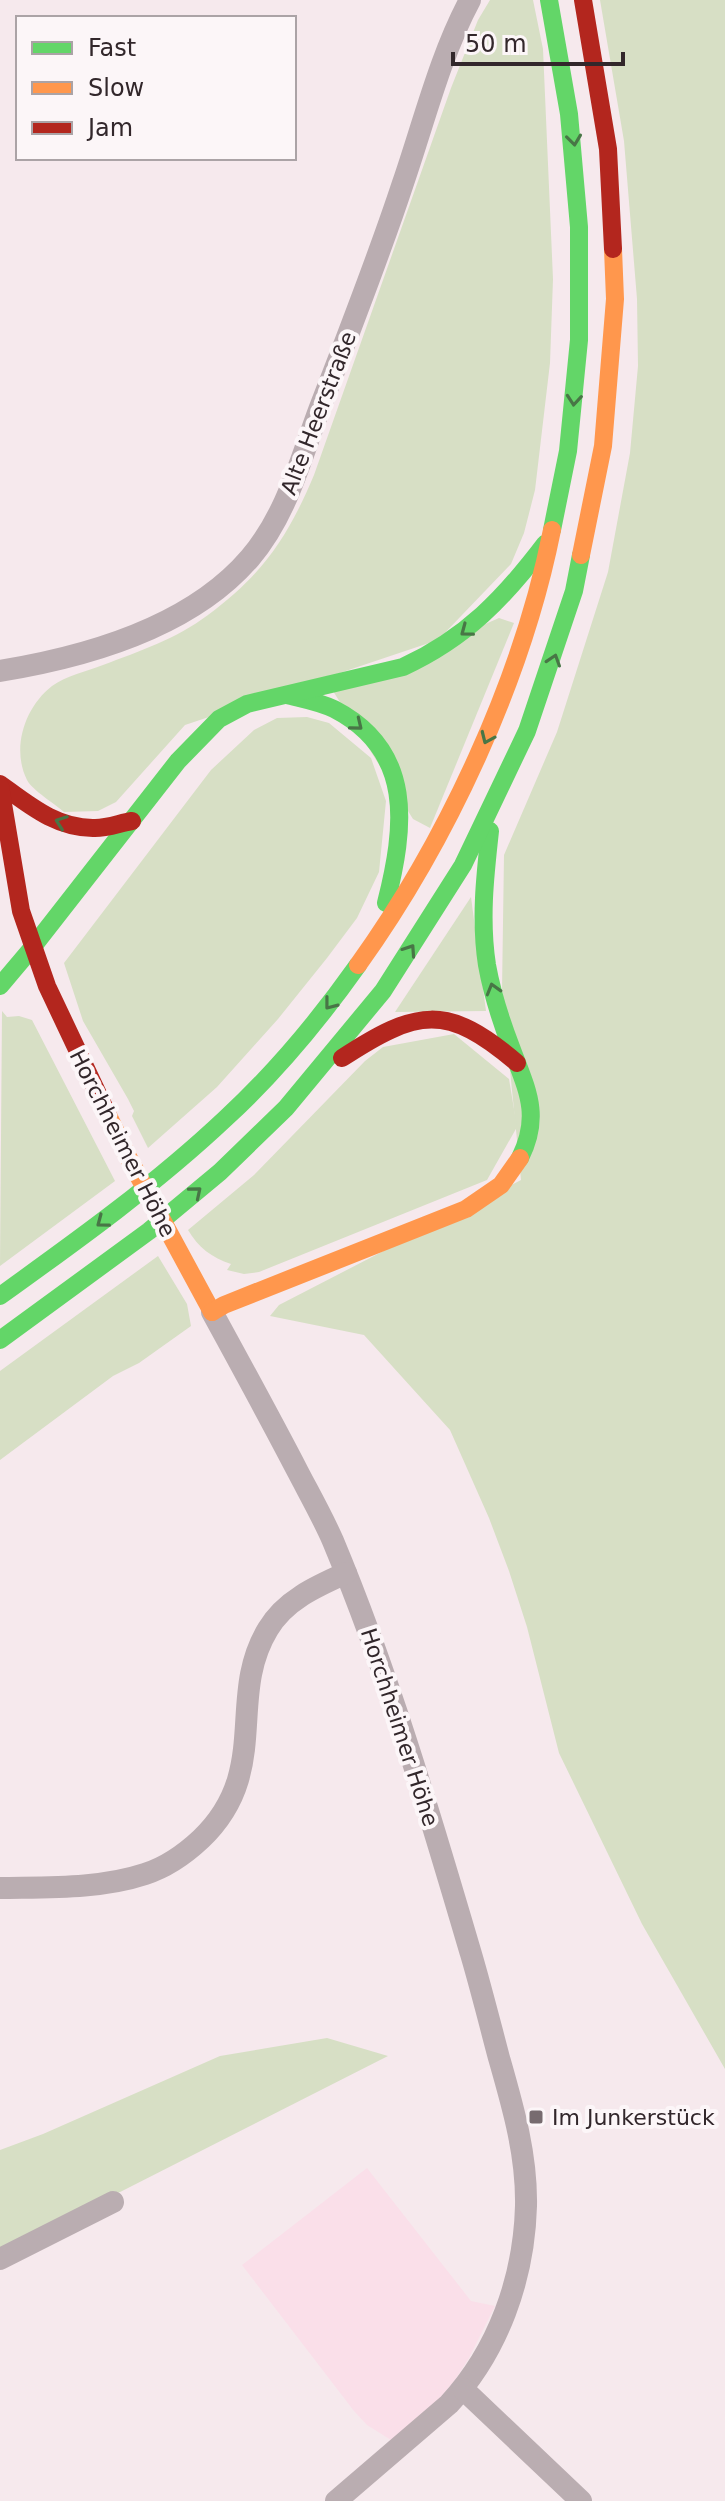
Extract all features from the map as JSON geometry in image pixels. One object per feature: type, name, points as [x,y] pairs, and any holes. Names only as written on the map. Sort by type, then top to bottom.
[{"type":"main road","points":[[0,1296],[168,1171],[259,1086],[305,1035],[376,941],[434,845],[490,731],[529,628],[554,531],[576,383],[580,221],[575,147],[549,0]]},
{"type":"main road","points":[[0,1340],[98,1269],[203,1186],[256,1138],[312,1079],[408,953],[444,898],[492,812],[539,701],[569,612],[594,510],[607,425],[615,315],[615,215],[605,119],[583,0]]},
{"type":"main road","points":[[0,986],[195,741],[219,719],[247,704],[403,667],[445,647],[498,603],[554,531]]},
{"type":"main road","points":[[287,695],[334,709],[350,719],[376,742],[394,774],[401,814],[399,850],[376,941]]},
{"type":"main road","points":[[0,785],[47,817],[63,824],[97,828],[132,821]]},
{"type":"main road","points":[[0,785],[17,892],[32,948]]},
{"type":"main road","points":[[212,1312],[438,1220],[492,1194],[519,1162],[529,1134],[529,1094],[493,991],[484,952],[482,912],[492,812]]},
{"type":"main road","name":"Horchheimer Höhe","points":[[32,948],[127,1155],[212,1312]]},
{"type":"main road","points":[[312,1079],[368,1040],[393,1026],[415,1020],[443,1020],[469,1028],[491,1040],[517,1063]]},
{"type":"street","name":"Alte Heerstraße","points":[[0,671],[50,663],[149,629],[212,591],[236,572],[261,543],[280,512],[292,483],[385,236],[446,57],[470,0]]},
{"type":"street","name":"Horchheimer Höhe","points":[[212,1312],[271,1419],[332,1538],[346,1573],[408,1748],[483,1997],[522,2151],[526,2194],[519,2269],[507,2309],[485,2355],[463,2389],[439,2413],[336,2501]]},
{"type":"street","points":[[0,1888],[84,1885],[133,1877],[158,1869],[192,1848],[222,1816],[240,1778],[252,1667],[268,1629],[301,1596],[346,1573]]},
{"type":"street","points":[[0,2259],[113,2202]]},
{"type":"street","points":[[463,2389],[581,2501]]},
{"type":"shaded area","points":[[367,2168],[471,2301],[495,2306],[455,2380],[441,2397],[391,2440],[367,2425],[354,2411],[242,2265]]},
{"type":"green space","points":[[490,0],[533,0],[543,49],[553,279],[550,363],[535,490],[524,533],[511,564],[438,640],[185,725],[116,802],[98,811],[64,812],[30,784],[22,768],[23,729],[34,705],[58,682],[157,644],[208,615],[244,585],[284,536],[314,475],[451,88],[478,20]]},
{"type":"green space","points":[[600,0],[725,0],[725,2069],[642,1924],[559,1753],[527,1627],[509,1571],[450,1430],[364,1335],[270,1316],[279,1305],[521,1180],[502,990],[504,855],[557,732],[608,572],[630,453],[638,366],[637,299],[624,141]]},
{"type":"green space","points":[[499,618],[514,623],[430,828],[413,819],[333,691]]},
{"type":"green space","points":[[307,717],[329,723],[371,758],[386,801],[379,872],[357,918],[278,1019],[217,1087],[148,1148],[132,1116],[134,1111],[128,1099],[83,1021],[64,963],[211,770],[254,730],[277,718]]},
{"type":"green space","points":[[471,897],[486,1011],[395,1012]]},
{"type":"green space","points":[[2,1011],[7,1017],[19,1016],[32,1020],[115,1181],[0,1266]]},
{"type":"green space","points":[[454,1034],[509,1079],[517,1127],[487,1180],[259,1272],[244,1274],[227,1270],[231,1264],[218,1259],[196,1242],[188,1230],[254,1175],[365,1061],[383,1047]]},
{"type":"green space","points":[[158,1256],[187,1304],[191,1326],[139,1363],[113,1376],[0,1460],[0,1371]]},
{"type":"green space","points":[[327,2038],[388,2056],[0,2253],[0,2150],[220,2056]]},
{"type":"traffic: fast","points":[[549,0],[569,114],[579,227],[579,340],[568,451],[552,530]]},
{"type":"traffic: fast","points":[[32,948],[178,761],[219,719],[247,704],[403,667],[426,656],[482,615],[545,544]]},
{"type":"traffic: fast","points":[[0,1340],[149,1231],[220,1172],[286,1108],[383,991],[463,865],[527,731],[574,591],[581,555]]},
{"type":"traffic: fast","points":[[287,695],[334,709],[360,726],[379,746],[391,769],[398,793],[399,819],[393,875],[386,903]]},
{"type":"traffic: fast","points":[[490,831],[484,898],[485,948],[497,1007],[529,1101],[530,1128],[520,1158]]},
{"type":"traffic: fast","points":[[0,986],[32,948]]},
{"type":"traffic: fast","points":[[0,1296],[144,1189],[226,1118],[296,1045],[358,965]]},
{"type":"traffic: slow","points":[[581,555],[603,446],[615,299],[613,249]]},
{"type":"traffic: slow","points":[[358,965],[422,866],[477,757],[522,644],[552,530]]},
{"type":"traffic: slow","points":[[108,1115],[212,1312]]},
{"type":"traffic: slow","points":[[212,1312],[466,1209],[501,1185],[520,1158]]},
{"type":"traffic: jam","points":[[583,0],[608,149],[613,249]]},
{"type":"traffic: jam","points":[[0,784],[44,814],[68,824],[100,828],[132,821]]},
{"type":"traffic: jam","points":[[0,786],[21,911],[47,986],[108,1115]]},
{"type":"traffic: jam","points":[[342,1058],[391,1030],[412,1022],[431,1020],[451,1022],[471,1030],[517,1063]]},
{"type":"place","name":"Im Junkerstück","points":[[536,2117]]}]
